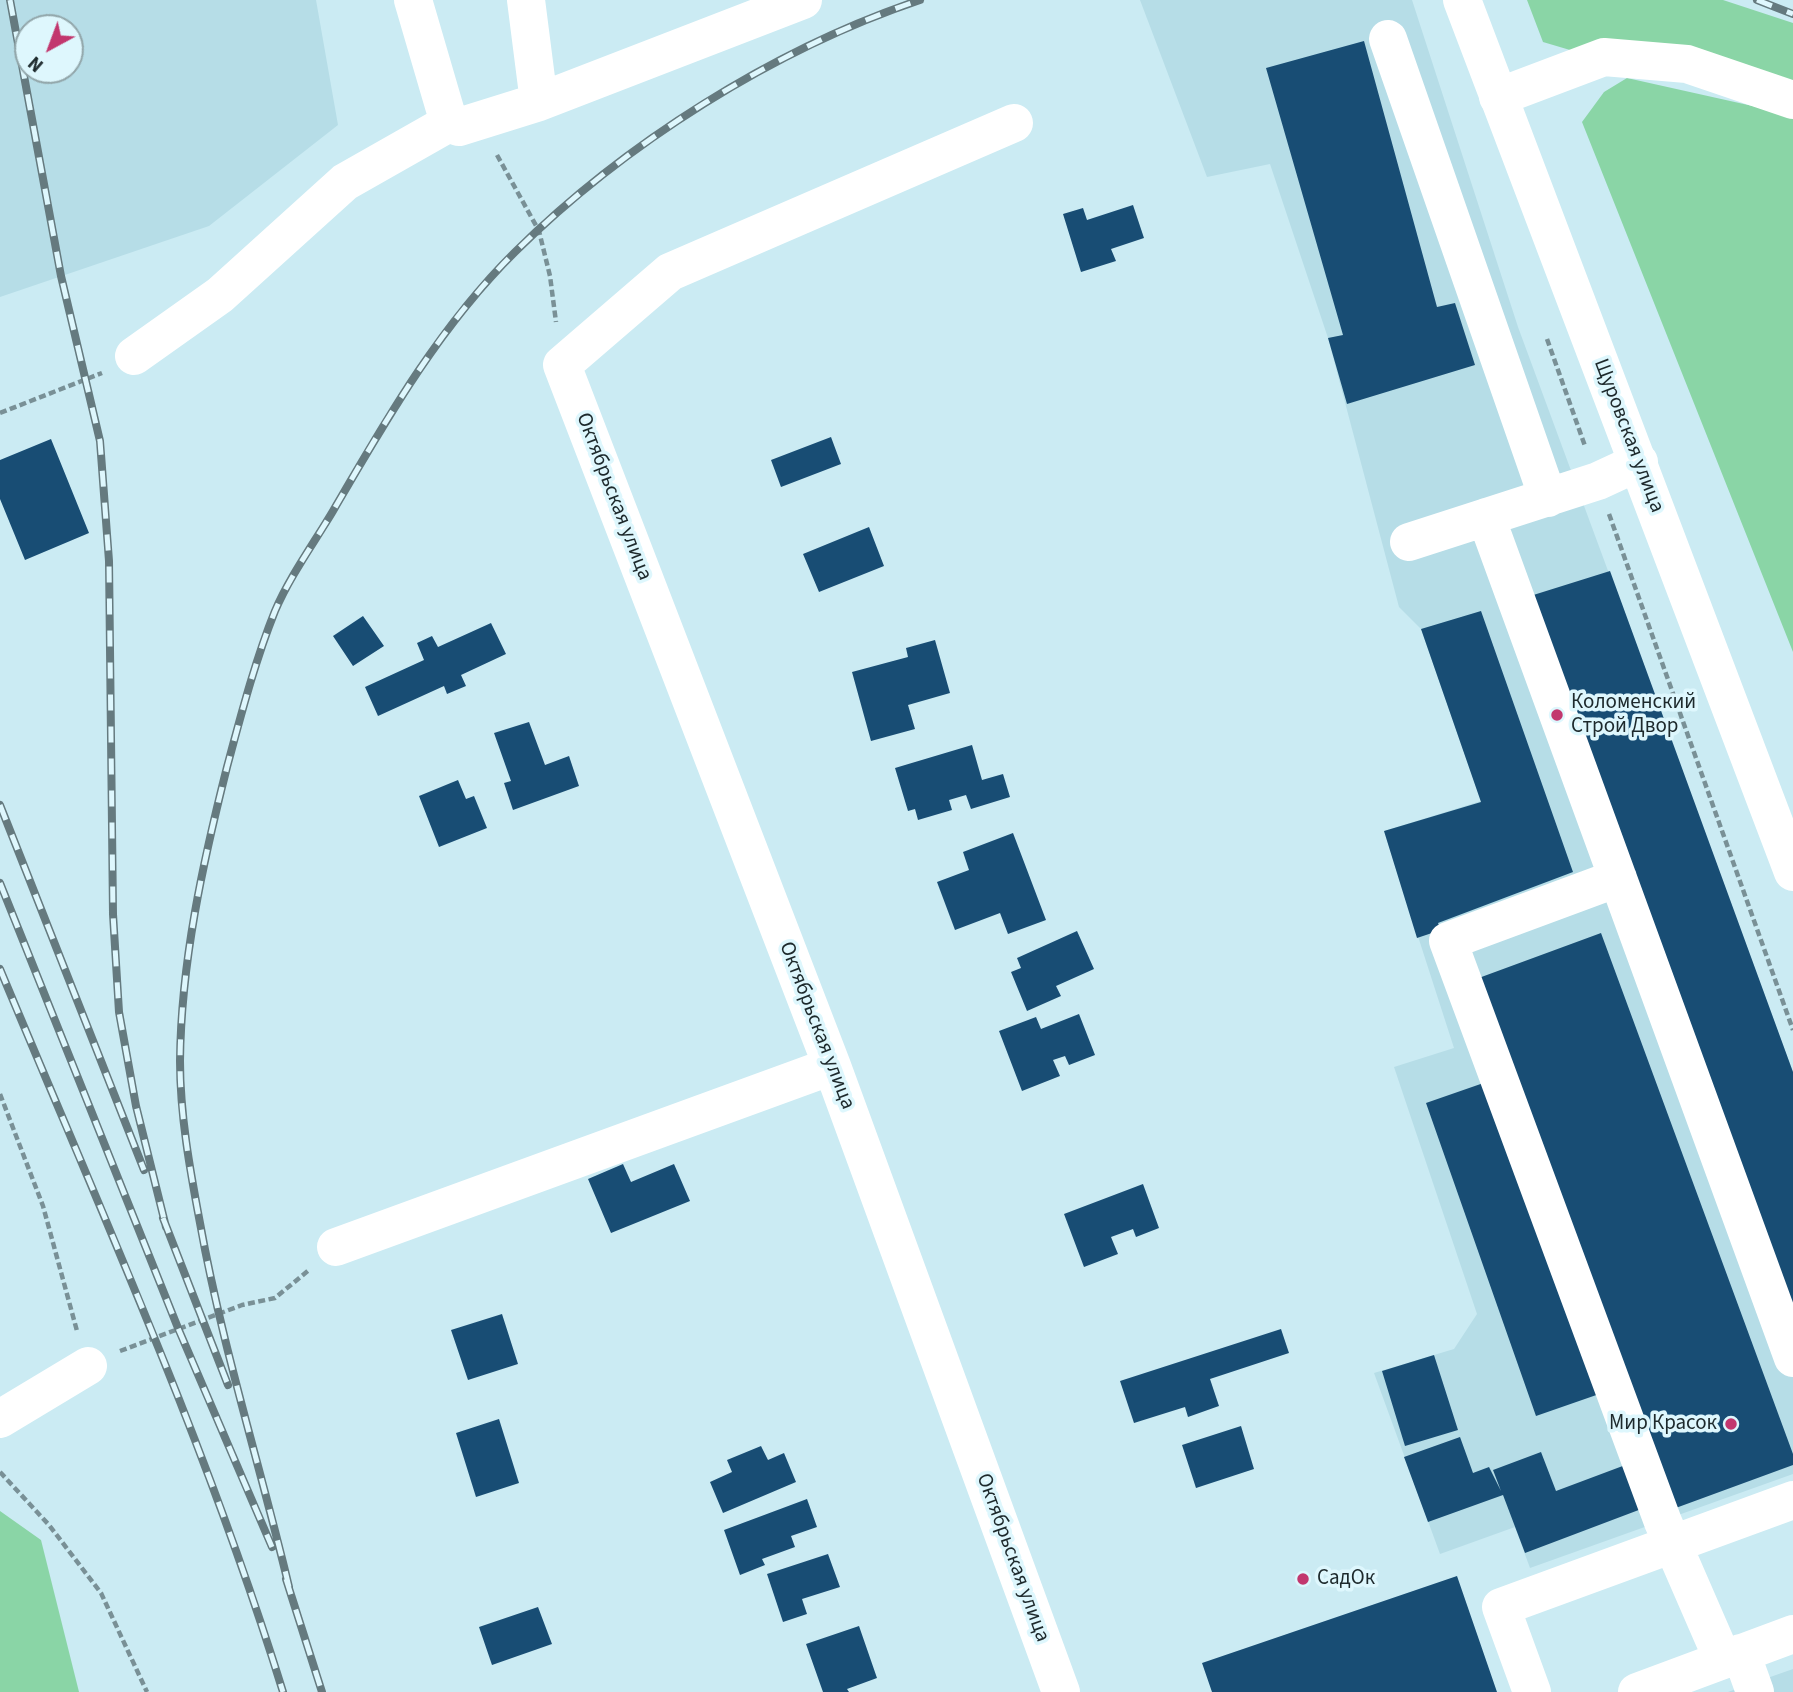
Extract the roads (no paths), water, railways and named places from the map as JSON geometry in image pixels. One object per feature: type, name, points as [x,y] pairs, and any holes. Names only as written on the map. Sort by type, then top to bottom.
[{"type":"street","points":[[413,0],[463,122]]},
{"type":"street","points":[[526,0],[539,102]]},
{"type":"street","points":[[134,356],[220,295],[345,182],[463,122],[539,102],[803,0]]},
{"type":"street","name":"Щуровская улица","points":[[1462,0],[1793,872]]},
{"type":"street","points":[[1388,39],[1548,498]]},
{"type":"street","points":[[1498,97],[1604,57],[1687,64],[1793,100]]},
{"type":"street","name":"Октябрьская улица","points":[[1014,123],[670,272],[562,365],[832,1066],[1061,1692]]},
{"type":"street","points":[[1409,542],[1598,481],[1639,462]]},
{"type":"street","points":[[1486,517],[1793,1358]]},
{"type":"street","points":[[1618,878],[1448,941],[1672,1544],[1732,1657],[1755,1692]]},
{"type":"street","points":[[336,1247],[832,1066]]},
{"type":"street","points":[[0,1419],[88,1366]]},
{"type":"street","points":[[1532,1692],[1501,1607],[1793,1500]]},
{"type":"street","points":[[1649,1690],[1793,1634]]},
{"type":"railway","points":[[10,0],[61,276],[100,441],[109,561],[113,914],[119,1012],[136,1106],[166,1227]]},
{"type":"railway","points":[[289,1587],[209,1269],[186,1142],[180,1061],[184,987],[202,876],[238,728],[275,611],[295,572],[415,376],[462,311],[515,252],[604,174],[704,104],[810,45],[865,20],[920,0]]},
{"type":"railway","points":[[1757,0],[1793,14]]},
{"type":"railway","points":[[0,805],[144,1170]]},
{"type":"railway","points":[[0,883],[178,1328],[272,1547]]},
{"type":"railway","points":[[0,969],[186,1417],[221,1508],[283,1692]]},
{"type":"railway","points":[[163,1218],[228,1385]]},
{"type":"railway","points":[[286,1579],[322,1692]]},
{"type":"place","name":"Коломенский Строй Двор","points":[[1557,715]]},
{"type":"place","name":"Мир Красок","points":[[1731,1424]]},
{"type":"place","name":"СадОк","points":[[1303,1579]]}]
